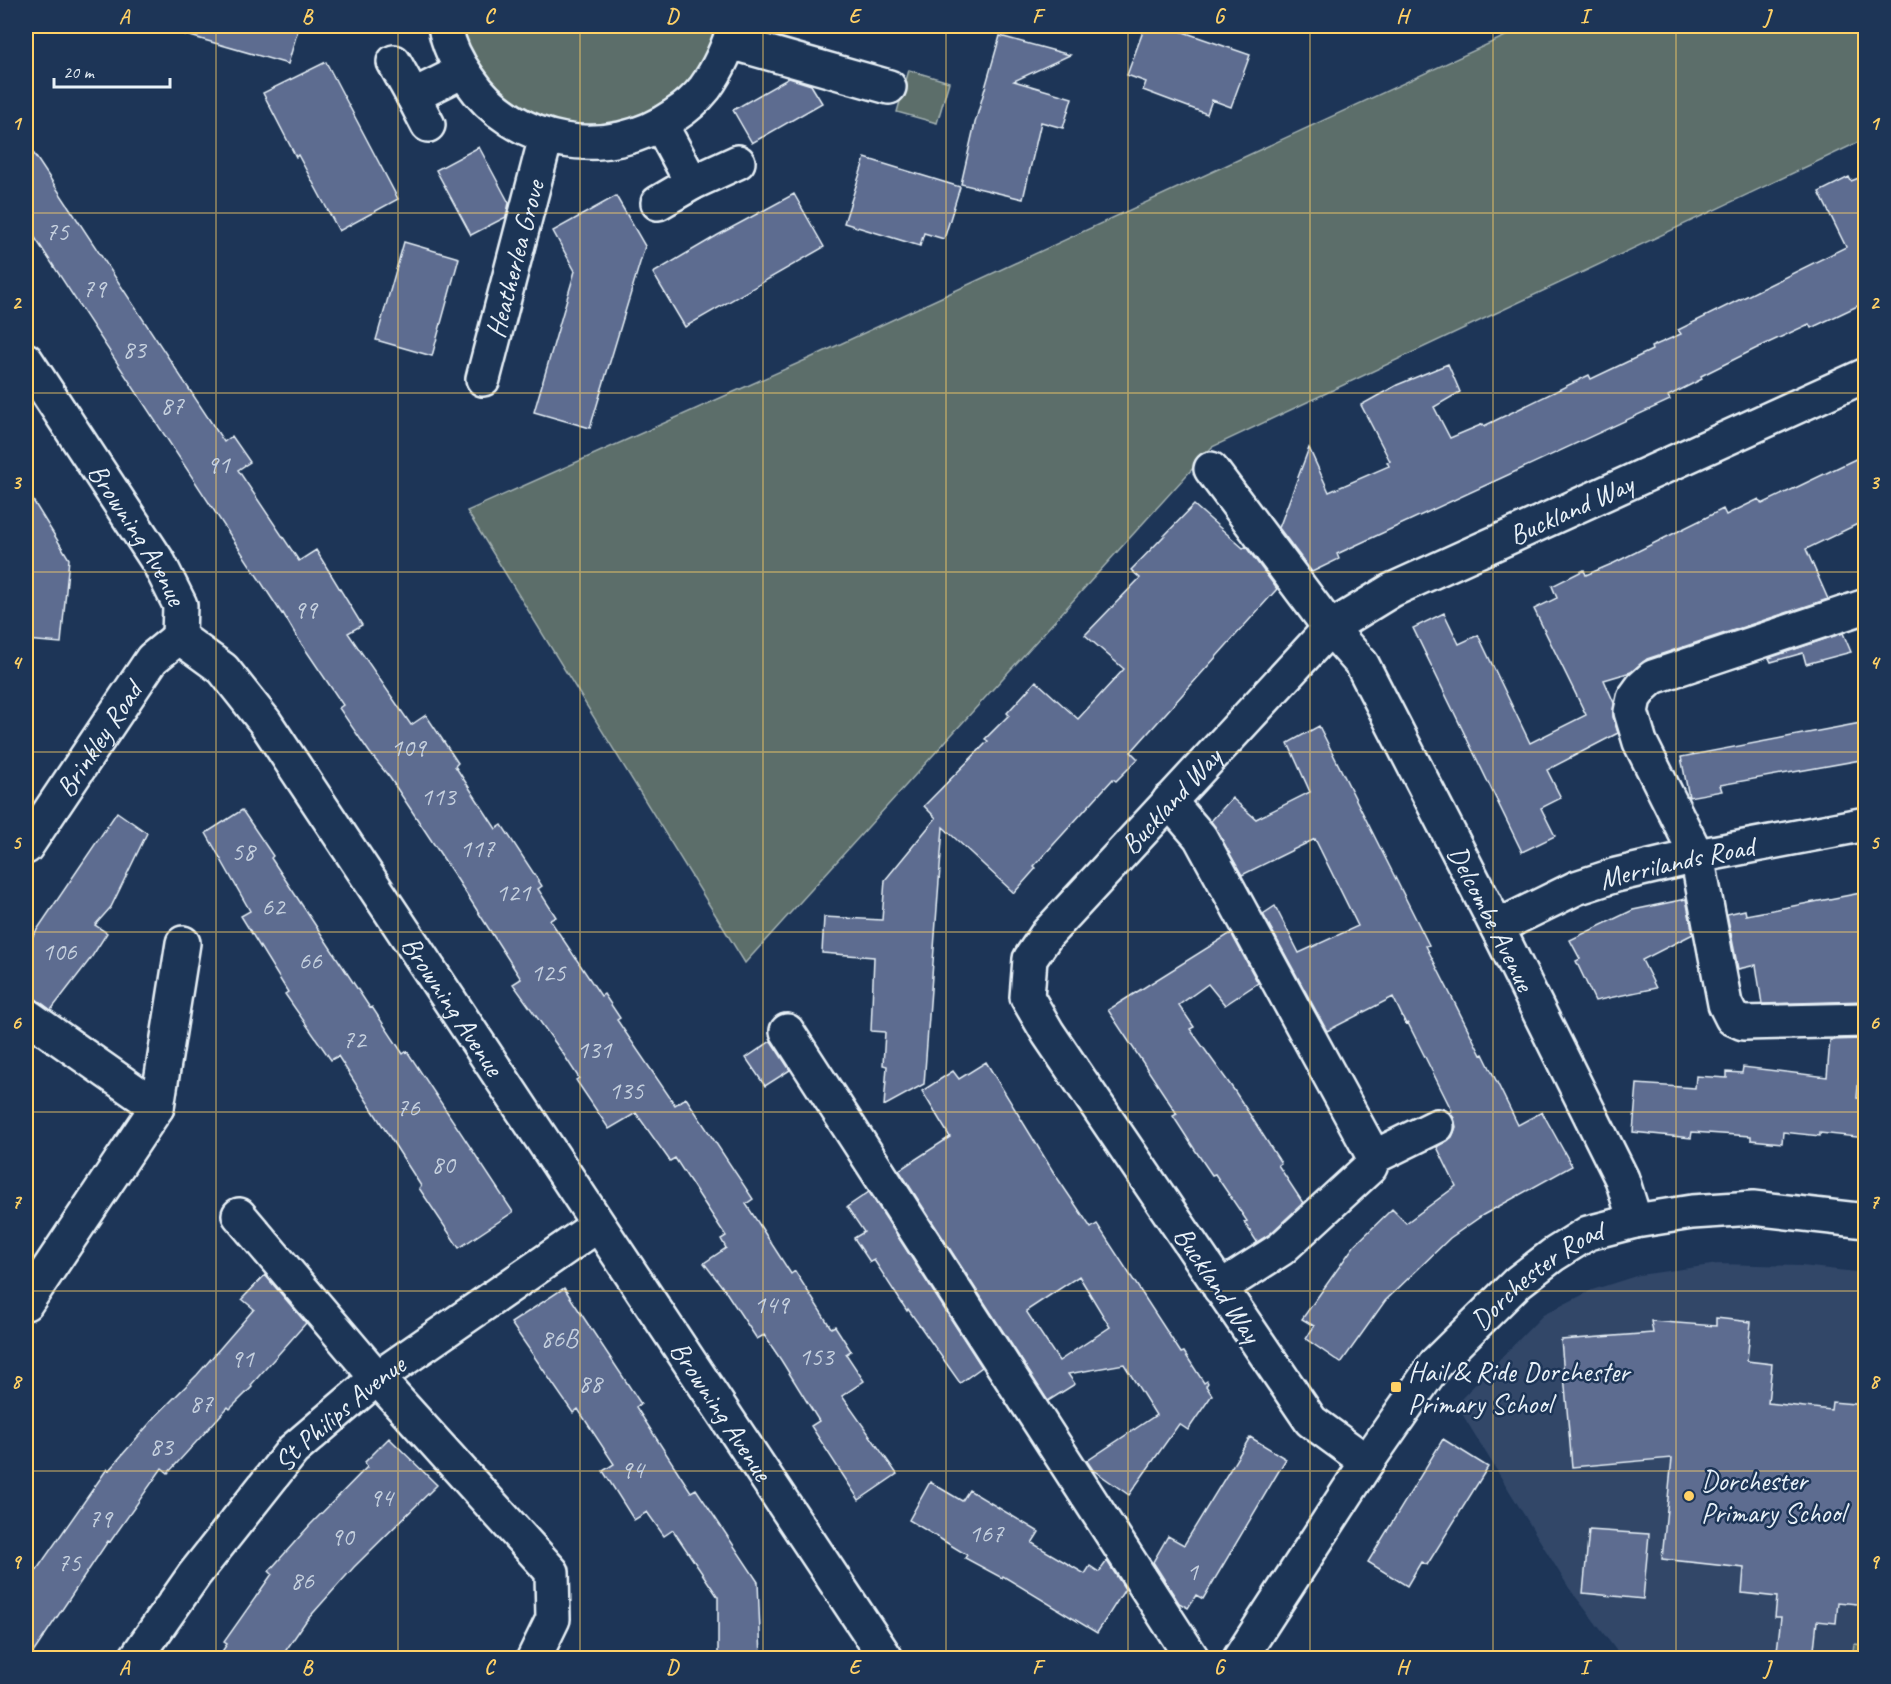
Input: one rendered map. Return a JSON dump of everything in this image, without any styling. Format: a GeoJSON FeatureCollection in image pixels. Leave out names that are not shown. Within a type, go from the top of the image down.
{"type":"FeatureCollection","features":[{"type":"Feature","properties":{"kind":"street"},"geometry":{"type":"LineString","coordinates":[[445,26],[463,71],[477,91],[500,114],[546,137],[576,143],[605,143],[634,136],[661,125],[686,108],[706,87],[732,34],[890,87]]}},
{"type":"Feature","properties":{"kind":"street"},"geometry":{"type":"LineString","coordinates":[[394,62],[428,125]]}},
{"type":"Feature","properties":{"kind":"street"},"geometry":{"type":"LineString","coordinates":[[413,96],[463,71]]}},
{"type":"Feature","properties":{"kind":"street"},"geometry":{"type":"LineString","coordinates":[[661,125],[692,183]]}},
{"type":"Feature","properties":{"kind":"street","name":"Heatherlea Grove"},"geometry":{"type":"LineString","coordinates":[[483,380],[546,137]]}},
{"type":"Feature","properties":{"kind":"street"},"geometry":{"type":"LineString","coordinates":[[658,203],[692,183],[738,162]]}},
{"type":"Feature","properties":{"kind":"street","name":"Browning Avenue"},"geometry":{"type":"LineString","coordinates":[[26,360],[159,563],[180,605],[179,637],[223,669],[265,722],[886,1659]]}},
{"type":"Feature","properties":{"kind":"street","name":"Buckland Way"},"geometry":{"type":"LineString","coordinates":[[1367,1462],[1311,1420],[1048,1033],[1028,997],[1030,959],[1047,934],[1330,628],[1392,590],[1866,375]]}},
{"type":"Feature","properties":{"kind":"street","name":"Delcombe Avenue"},"geometry":{"type":"LineString","coordinates":[[1211,469],[1330,628],[1362,664],[1497,927],[1622,1179],[1635,1221]]}},
{"type":"Feature","properties":{"kind":"street"},"geometry":{"type":"LineString","coordinates":[[1866,606],[1653,677],[1634,698],[1631,712],[1640,742],[1697,856],[1725,1004],[1732,1018],[1743,1023],[1866,1020]]}},
{"type":"Feature","properties":{"kind":"street","name":"Brinkley Road"},"geometry":{"type":"LineString","coordinates":[[26,847],[152,659],[179,637]]}},
{"type":"Feature","properties":{"kind":"street"},"geometry":{"type":"LineString","coordinates":[[1169,801],[1200,837],[1374,1157]]}},
{"type":"Feature","properties":{"kind":"street","name":"Merrilands Road"},"geometry":{"type":"LineString","coordinates":[[1497,927],[1576,888],[1616,875],[1697,856],[1866,824]]}},
{"type":"Feature","properties":{"kind":"street"},"geometry":{"type":"LineString","coordinates":[[26,1303],[157,1107],[183,943]]}},
{"type":"Feature","properties":{"kind":"street"},"geometry":{"type":"LineString","coordinates":[[26,1015],[157,1107]]}},
{"type":"Feature","properties":{"kind":"street"},"geometry":{"type":"LineString","coordinates":[[787,1031],[1192,1659]]}},
{"type":"Feature","properties":{"kind":"street"},"geometry":{"type":"LineString","coordinates":[[1220,1288],[1281,1249],[1370,1167],[1374,1157],[1437,1126]]}},
{"type":"Feature","properties":{"kind":"street","name":"Dorchester Road"},"geometry":{"type":"LineString","coordinates":[[1240,1659],[1367,1462],[1436,1363],[1518,1282],[1553,1255],[1588,1233],[1635,1221],[1692,1212],[1753,1208],[1866,1221]]}},
{"type":"Feature","properties":{"kind":"street"},"geometry":{"type":"LineString","coordinates":[[239,1215],[377,1378],[552,1572],[553,1619],[534,1659]]}},
{"type":"Feature","properties":{"kind":"street","name":"St Philips Avenue"},"geometry":{"type":"LineString","coordinates":[[136,1659],[194,1575],[293,1450],[377,1378],[598,1225]]}},
{"type":"Feature","properties":{"kind":"shaded area"},"geometry":{"type":"Polygon","coordinates":[[[446,26],[734,26],[661,125],[522,127],[446,26]]]}},
{"type":"Feature","properties":{"kind":"shaded area"},"geometry":{"type":"Polygon","coordinates":[[[1527,26],[1865,26],[1865,139],[1212,447],[745,963],[467,511],[810,358],[1527,26]]]}},
{"type":"Feature","properties":{"kind":"shaded area"},"geometry":{"type":"Polygon","coordinates":[[[909,70],[949,82],[937,123],[897,112],[909,70]]]}},
{"type":"Feature","properties":{"kind":"shaded area","name":"Dorchester Primary School"},"geometry":{"type":"Polygon","coordinates":[[[1718,1264],[1802,1266],[1865,1273],[1865,1658],[1622,1658],[1569,1588],[1456,1404],[1543,1315],[1592,1290],[1639,1275],[1718,1264]]]}},
{"type":"Feature","properties":{"kind":"shaded area"},"geometry":{"type":"Polygon","coordinates":[[[1854,1644],[1865,1645],[1865,1658],[1852,1658],[1854,1644]]]}},
{"type":"Feature","properties":{"kind":"building"},"geometry":{"type":"Polygon","coordinates":[[[185,26],[299,26],[288,64],[183,34],[185,26]]]}},
{"type":"Feature","properties":{"kind":"building"},"geometry":{"type":"Polygon","coordinates":[[[1145,26],[1166,26],[1250,55],[1231,107],[1212,100],[1207,114],[1143,90],[1146,82],[1127,75],[1145,26]]]}},
{"type":"Feature","properties":{"kind":"building"},"geometry":{"type":"Polygon","coordinates":[[[1000,36],[1070,55],[1014,81],[1072,98],[1063,128],[1041,122],[1023,199],[961,184],[975,123],[1000,36]]]}},
{"type":"Feature","properties":{"kind":"building"},"geometry":{"type":"Polygon","coordinates":[[[326,62],[398,199],[339,231],[298,155],[296,157],[263,93],[326,62]]]}},
{"type":"Feature","properties":{"kind":"building"},"geometry":{"type":"Polygon","coordinates":[[[789,78],[811,85],[822,103],[752,143],[733,110],[789,78]]]}},
{"type":"Feature","properties":{"kind":"building"},"geometry":{"type":"Polygon","coordinates":[[[26,142],[224,442],[232,436],[250,462],[238,470],[299,561],[316,550],[362,625],[348,633],[411,725],[426,715],[458,763],[455,766],[496,829],[502,825],[542,886],[538,889],[556,917],[550,920],[601,996],[604,994],[620,1018],[617,1020],[675,1105],[686,1098],[753,1199],[746,1204],[791,1274],[795,1271],[831,1328],[835,1326],[851,1351],[846,1354],[864,1381],[842,1396],[897,1474],[859,1500],[811,1426],[819,1421],[781,1360],[764,1335],[757,1339],[704,1263],[726,1248],[721,1239],[726,1236],[675,1158],[670,1161],[636,1113],[609,1129],[576,1080],[579,1078],[564,1055],[513,984],[521,979],[457,879],[390,778],[339,708],[343,705],[26,224],[26,142]]]}},
{"type":"Feature","properties":{"kind":"building"},"geometry":{"type":"Polygon","coordinates":[[[479,147],[509,203],[506,217],[471,235],[436,170],[479,147]]]}},
{"type":"Feature","properties":{"kind":"building"},"geometry":{"type":"Polygon","coordinates":[[[865,158],[960,187],[944,239],[924,233],[920,246],[844,223],[865,158]]]}},
{"type":"Feature","properties":{"kind":"building"},"geometry":{"type":"Polygon","coordinates":[[[1866,175],[1866,302],[1811,328],[1809,324],[1755,349],[1701,376],[1702,379],[1668,396],[1670,400],[1337,554],[1339,559],[1312,572],[1279,528],[1309,448],[1329,492],[1389,466],[1387,462],[1390,461],[1361,405],[1397,385],[1448,364],[1460,392],[1434,407],[1450,438],[1483,424],[1484,426],[1589,375],[1591,379],[1681,334],[1678,330],[1846,247],[1819,192],[1849,177],[1851,181],[1866,175]]]}},
{"type":"Feature","properties":{"kind":"building"},"geometry":{"type":"Polygon","coordinates":[[[794,194],[824,247],[685,327],[653,273],[794,194]]]}},
{"type":"Feature","properties":{"kind":"building"},"geometry":{"type":"Polygon","coordinates":[[[616,196],[645,246],[590,428],[534,412],[575,271],[553,231],[616,196]]]}},
{"type":"Feature","properties":{"kind":"building"},"geometry":{"type":"Polygon","coordinates":[[[404,242],[459,258],[432,356],[376,340],[404,242]]]}},
{"type":"Feature","properties":{"kind":"building"},"geometry":{"type":"Polygon","coordinates":[[[1866,454],[1866,520],[1806,549],[1828,599],[1647,659],[1631,672],[1604,680],[1614,703],[1613,717],[1618,733],[1547,770],[1561,798],[1541,808],[1555,836],[1522,852],[1413,628],[1444,613],[1459,644],[1478,635],[1530,743],[1586,715],[1534,609],[1557,598],[1552,586],[1584,570],[1586,575],[1614,563],[1723,509],[1726,515],[1759,499],[1762,504],[1866,454]]]}},
{"type":"Feature","properties":{"kind":"building"},"geometry":{"type":"Polygon","coordinates":[[[26,489],[69,559],[61,643],[26,640],[26,489]]]}},
{"type":"Feature","properties":{"kind":"building"},"geometry":{"type":"Polygon","coordinates":[[[1194,505],[1243,548],[1246,547],[1277,589],[1131,752],[1138,759],[1116,781],[1113,779],[1034,866],[1036,868],[1014,893],[943,827],[924,1084],[884,1106],[887,1066],[883,1065],[885,1032],[871,1031],[874,957],[822,953],[824,917],[882,920],[885,880],[936,818],[924,806],[988,741],[985,739],[1009,715],[1007,713],[1036,681],[1078,719],[1124,669],[1085,635],[1140,578],[1131,570],[1194,505]]]}},
{"type":"Feature","properties":{"kind":"building"},"geometry":{"type":"Polygon","coordinates":[[[1843,633],[1851,652],[1806,664],[1803,653],[1771,662],[1769,658],[1843,633]]]}},
{"type":"Feature","properties":{"kind":"building"},"geometry":{"type":"Polygon","coordinates":[[[1866,722],[1866,759],[1720,785],[1722,791],[1689,797],[1681,757],[1866,722]]]}},
{"type":"Feature","properties":{"kind":"building"},"geometry":{"type":"Polygon","coordinates":[[[1319,726],[1429,945],[1426,946],[1518,1125],[1542,1112],[1572,1166],[1483,1215],[1450,1238],[1385,1301],[1341,1363],[1306,1339],[1314,1326],[1302,1319],[1354,1246],[1392,1209],[1406,1223],[1456,1186],[1437,1147],[1452,1137],[1456,1127],[1450,1113],[1452,1111],[1393,997],[1327,1031],[1263,914],[1275,906],[1299,953],[1358,926],[1315,839],[1242,875],[1211,821],[1232,798],[1256,819],[1310,792],[1288,743],[1319,726]]]}},
{"type":"Feature","properties":{"kind":"building"},"geometry":{"type":"Polygon","coordinates":[[[242,810],[370,1008],[372,1007],[403,1054],[407,1051],[513,1212],[459,1248],[419,1188],[421,1186],[338,1056],[331,1060],[285,994],[288,992],[241,916],[250,911],[206,833],[242,810]]]}},
{"type":"Feature","properties":{"kind":"building"},"geometry":{"type":"Polygon","coordinates":[[[117,812],[147,833],[111,907],[95,925],[107,933],[51,1010],[36,999],[26,997],[26,946],[117,812]]]}},
{"type":"Feature","properties":{"kind":"building"},"geometry":{"type":"Polygon","coordinates":[[[1866,892],[1866,1001],[1762,1004],[1756,965],[1738,969],[1727,914],[1745,910],[1746,915],[1866,892]]]}},
{"type":"Feature","properties":{"kind":"building"},"geometry":{"type":"Polygon","coordinates":[[[1686,899],[1693,934],[1642,960],[1656,988],[1595,1001],[1576,961],[1580,959],[1570,940],[1633,910],[1686,899]]]}},
{"type":"Feature","properties":{"kind":"building"},"geometry":{"type":"Polygon","coordinates":[[[1231,933],[1258,983],[1225,1005],[1208,984],[1179,1005],[1194,1027],[1190,1029],[1234,1090],[1281,1163],[1278,1165],[1303,1203],[1270,1234],[1257,1242],[1244,1222],[1247,1221],[1215,1174],[1212,1175],[1195,1150],[1173,1116],[1177,1114],[1108,1010],[1231,933]]]}},
{"type":"Feature","properties":{"kind":"building"},"geometry":{"type":"Polygon","coordinates":[[[1862,1039],[1857,1098],[1866,1099],[1866,1138],[1783,1132],[1782,1143],[1751,1140],[1751,1136],[1692,1132],[1691,1138],[1633,1132],[1637,1084],[1695,1088],[1696,1076],[1727,1078],[1727,1072],[1742,1073],[1743,1067],[1827,1077],[1830,1040],[1862,1039]]]}},
{"type":"Feature","properties":{"kind":"building"},"geometry":{"type":"Polygon","coordinates":[[[771,1041],[790,1070],[765,1086],[746,1058],[771,1041]]]}},
{"type":"Feature","properties":{"kind":"building"},"geometry":{"type":"Polygon","coordinates":[[[986,1062],[1054,1173],[1091,1228],[1097,1224],[1181,1353],[1184,1352],[1204,1383],[1207,1381],[1208,1383],[1206,1386],[1212,1395],[1188,1430],[1179,1424],[1129,1495],[1093,1470],[1087,1461],[1156,1415],[1124,1364],[1068,1374],[1075,1384],[1048,1401],[899,1170],[950,1137],[922,1091],[953,1071],[959,1079],[986,1062]],[[1079,1276],[1026,1311],[1059,1361],[1110,1327],[1079,1276]]]}},
{"type":"Feature","properties":{"kind":"building"},"geometry":{"type":"Polygon","coordinates":[[[869,1192],[982,1367],[960,1383],[908,1309],[907,1311],[874,1260],[870,1262],[854,1238],[864,1232],[847,1207],[869,1192]]]}},
{"type":"Feature","properties":{"kind":"building"},"geometry":{"type":"Polygon","coordinates":[[[265,1275],[306,1323],[251,1385],[252,1387],[230,1409],[228,1407],[168,1473],[162,1468],[110,1542],[108,1541],[29,1659],[26,1659],[26,1585],[107,1469],[109,1470],[156,1416],[197,1375],[254,1309],[242,1299],[265,1275]]]}},
{"type":"Feature","properties":{"kind":"building"},"geometry":{"type":"Polygon","coordinates":[[[564,1288],[641,1404],[636,1407],[691,1492],[696,1489],[758,1582],[761,1659],[718,1659],[718,1597],[673,1530],[664,1536],[647,1512],[634,1520],[603,1471],[614,1464],[578,1409],[573,1413],[511,1323],[564,1288]]]}},
{"type":"Feature","properties":{"kind":"building"},"geometry":{"type":"Polygon","coordinates":[[[1716,1318],[1751,1322],[1747,1361],[1772,1364],[1768,1403],[1831,1410],[1832,1402],[1866,1405],[1866,1605],[1838,1602],[1836,1623],[1817,1621],[1813,1659],[1776,1659],[1781,1617],[1775,1617],[1777,1597],[1742,1593],[1744,1568],[1662,1559],[1672,1458],[1572,1467],[1561,1340],[1653,1333],[1651,1321],[1716,1326],[1716,1318]]]}},
{"type":"Feature","properties":{"kind":"building"},"geometry":{"type":"Polygon","coordinates":[[[1250,1437],[1286,1459],[1203,1599],[1196,1595],[1188,1608],[1179,1603],[1153,1562],[1168,1536],[1184,1545],[1250,1437]]]}},
{"type":"Feature","properties":{"kind":"building"},"geometry":{"type":"Polygon","coordinates":[[[389,1438],[437,1485],[354,1567],[306,1621],[280,1659],[217,1659],[227,1644],[224,1642],[272,1574],[269,1571],[367,1467],[365,1462],[389,1438]]]}},
{"type":"Feature","properties":{"kind":"building"},"geometry":{"type":"Polygon","coordinates":[[[1443,1439],[1488,1467],[1427,1565],[1421,1562],[1407,1586],[1368,1562],[1443,1439]]]}},
{"type":"Feature","properties":{"kind":"building"},"geometry":{"type":"Polygon","coordinates":[[[930,1482],[962,1501],[969,1490],[1039,1532],[1032,1543],[1085,1574],[1090,1566],[1099,1572],[1107,1561],[1125,1589],[1097,1633],[1003,1576],[1002,1578],[965,1558],[967,1555],[909,1520],[930,1482]]]}},
{"type":"Feature","properties":{"kind":"building"},"geometry":{"type":"Polygon","coordinates":[[[1589,1530],[1649,1534],[1643,1599],[1583,1593],[1589,1530]]]}},
{"type":"Feature","properties":{"kind":"place","name":"Hail & Ride Dorchester Primary School"},"geometry":{"type":"Point","coordinates":[1396,1387]}},
{"type":"Feature","properties":{"kind":"place","name":"Dorchester Primary School"},"geometry":{"type":"Point","coordinates":[1689,1496]}}]}
